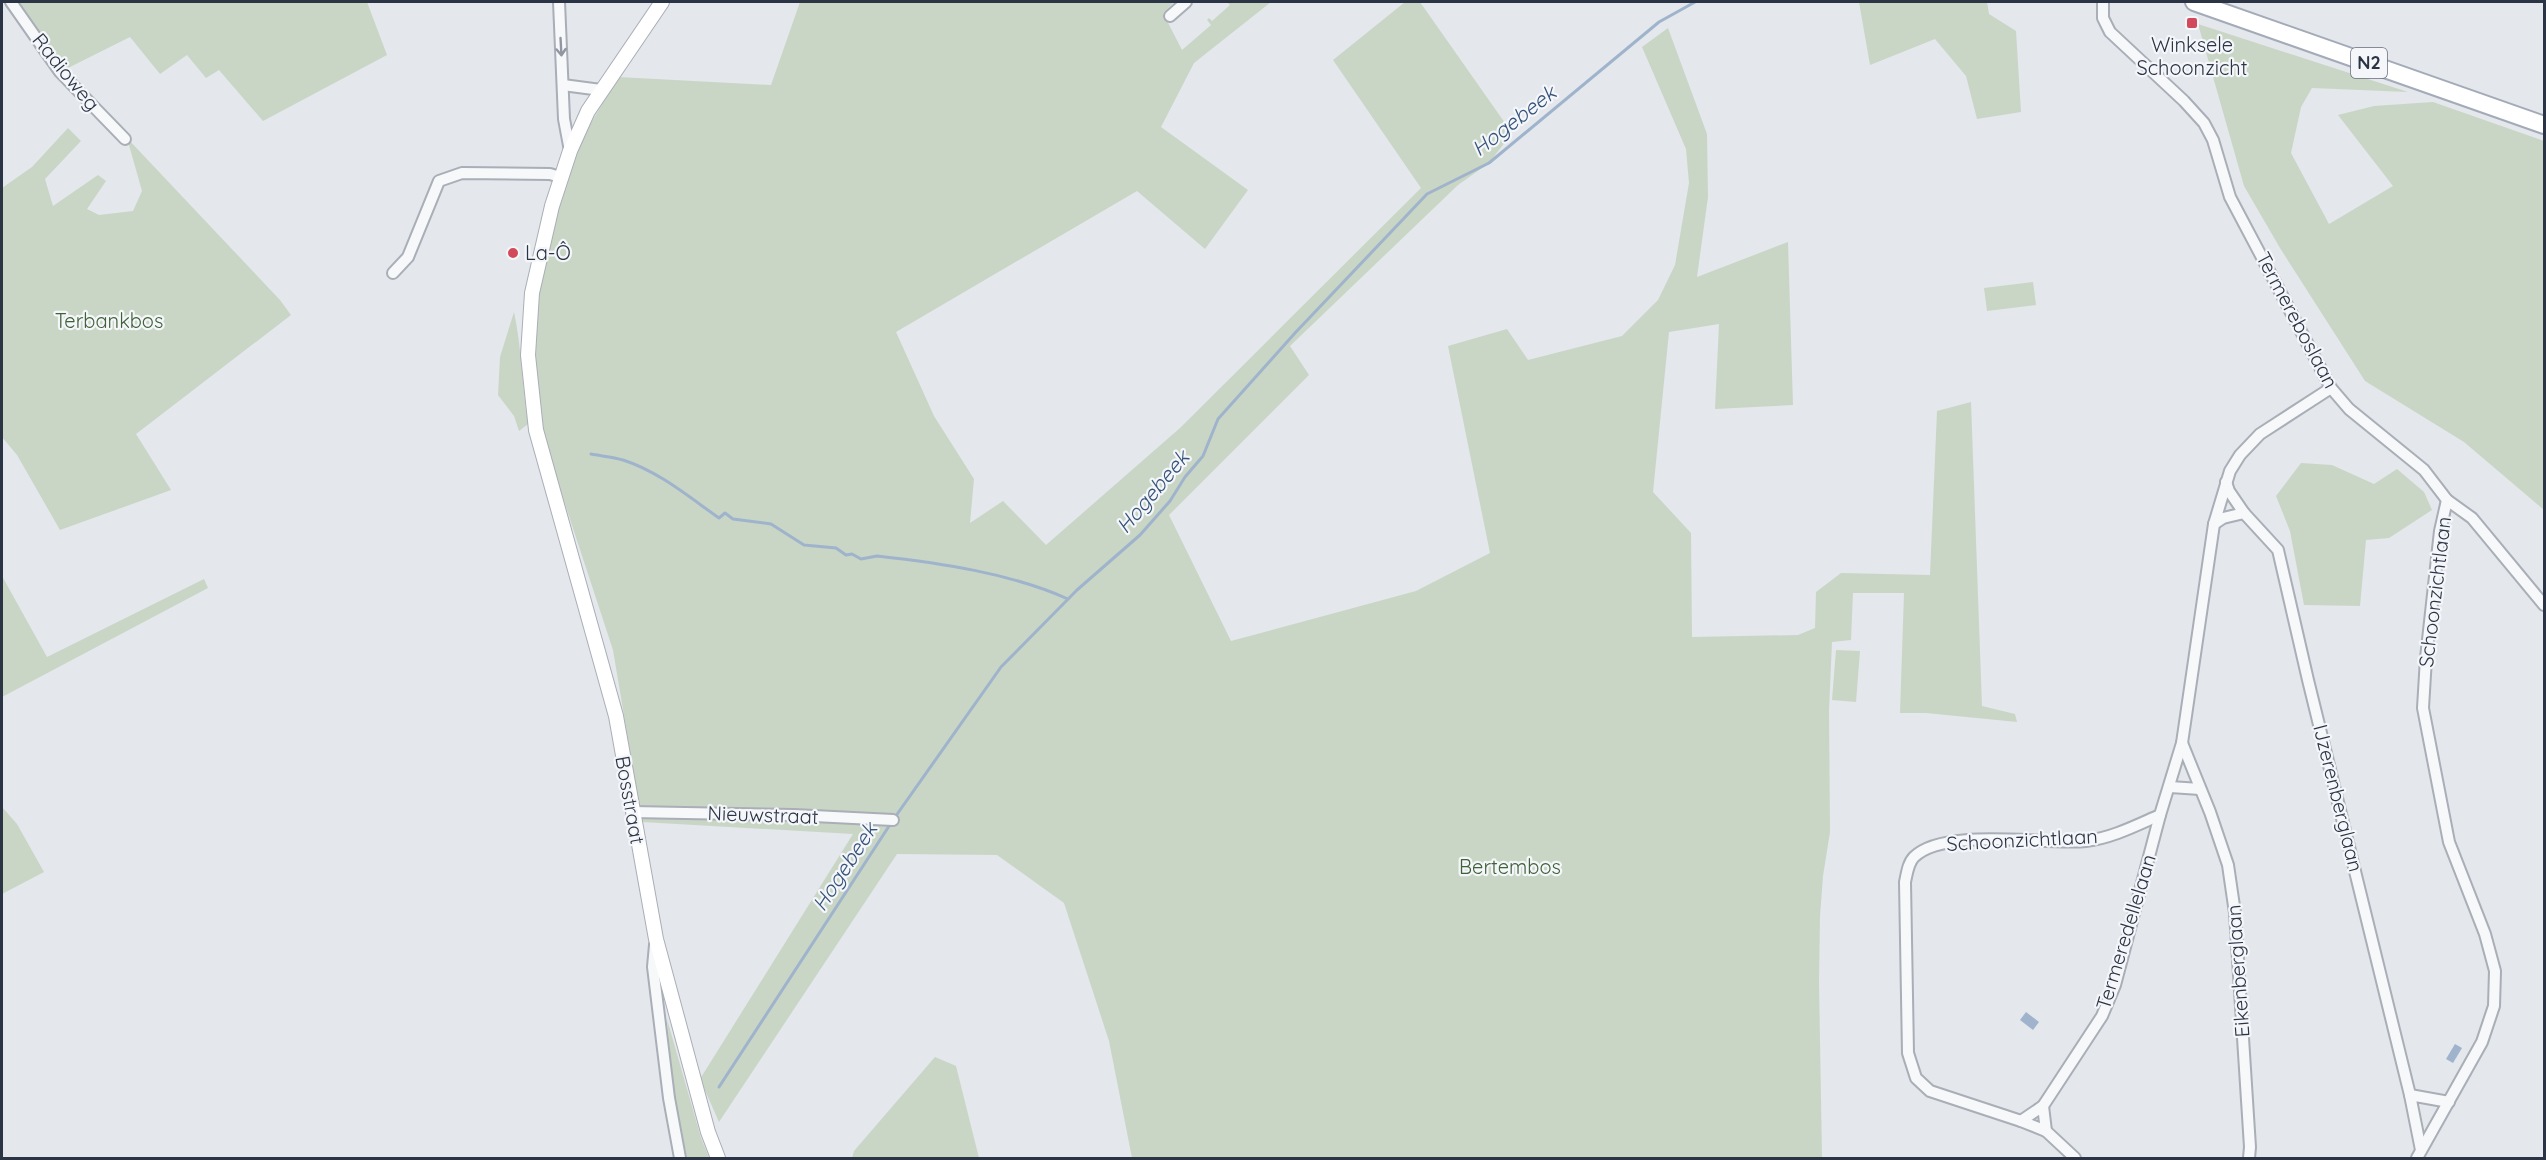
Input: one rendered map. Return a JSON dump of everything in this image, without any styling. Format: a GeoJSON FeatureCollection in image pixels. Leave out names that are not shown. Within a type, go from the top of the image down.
{"type":"FeatureCollection","features":[{"type":"Feature","properties":{"kind":"main road","name":"N2"},"geometry":{"type":"LineString","coordinates":[[2194,2],[2544,125]]}},
{"type":"Feature","properties":{"kind":"street","name":"Radioweg"},"geometry":{"type":"LineString","coordinates":[[11,2],[60,72],[125,139]]}},
{"type":"Feature","properties":{"kind":"street"},"geometry":{"type":"LineString","coordinates":[[560,2],[564,119],[570,151]]}},
{"type":"Feature","properties":{"kind":"street","name":"Bosstraat"},"geometry":{"type":"LineString","coordinates":[[662,2],[588,111],[560,177],[532,293],[528,325],[529,387],[539,441],[616,716],[656,939],[708,1132],[718,1158]]}},
{"type":"Feature","properties":{"kind":"street"},"geometry":{"type":"LineString","coordinates":[[1170,16],[1186,2]]}},
{"type":"Feature","properties":{"kind":"street","name":"Termereboslaan"},"geometry":{"type":"LineString","coordinates":[[2103,2],[2103,18],[2110,32],[2184,101],[2204,123],[2212,140],[2230,197],[2331,388],[2349,409],[2424,470],[2447,500],[2472,518],[2544,605]]}},
{"type":"Feature","properties":{"kind":"street"},"geometry":{"type":"LineString","coordinates":[[563,85],[601,90]]}},
{"type":"Feature","properties":{"kind":"street"},"geometry":{"type":"LineString","coordinates":[[393,273],[408,257],[439,181],[462,173],[550,174],[560,177]]}},
{"type":"Feature","properties":{"kind":"street"},"geometry":{"type":"LineString","coordinates":[[2160,815],[2182,743],[2214,524],[2226,482],[2240,455],[2260,434],[2331,388]]}},
{"type":"Feature","properties":{"kind":"street","name":"IJzerenberglaan"},"geometry":{"type":"LineString","coordinates":[[2226,482],[2229,491],[2244,513],[2278,550],[2410,1095],[2419,1154]]}},
{"type":"Feature","properties":{"kind":"street","name":"Schoonzichtlaan"},"geometry":{"type":"LineString","coordinates":[[2419,1154],[2482,1042],[2494,1006],[2495,971],[2486,934],[2446,832],[2423,708],[2426,658],[2439,542],[2447,500]]}},
{"type":"Feature","properties":{"kind":"street"},"geometry":{"type":"LineString","coordinates":[[2214,524],[2223,518],[2244,513]]}},
{"type":"Feature","properties":{"kind":"street","name":"Eikenberglaan"},"geometry":{"type":"LineString","coordinates":[[2182,743],[2228,865],[2235,913],[2249,1158]]}},
{"type":"Feature","properties":{"kind":"street"},"geometry":{"type":"LineString","coordinates":[[2169,787],[2200,789]]}},
{"type":"Feature","properties":{"kind":"street","name":"Nieuwstraat"},"geometry":{"type":"LineString","coordinates":[[632,812],[794,815],[893,820]]}},
{"type":"Feature","properties":{"kind":"street","name":"Schoonzichtlaan"},"geometry":{"type":"LineString","coordinates":[[2075,1158],[2046,1131],[2021,1120],[1930,1091],[1916,1078],[1908,1053],[1905,882],[1908,867],[1913,858],[1924,849],[1953,840],[2088,841],[2160,815]]}},
{"type":"Feature","properties":{"kind":"street","name":"Termeredellelaan"},"geometry":{"type":"LineString","coordinates":[[2021,1120],[2043,1106],[2102,1016],[2115,985],[2160,815]]}},
{"type":"Feature","properties":{"kind":"street"},"geometry":{"type":"LineString","coordinates":[[656,939],[653,967],[669,1098],[680,1158]]}},
{"type":"Feature","properties":{"kind":"street"},"geometry":{"type":"LineString","coordinates":[[2410,1095],[2449,1102]]}},
{"type":"Feature","properties":{"kind":"street"},"geometry":{"type":"LineString","coordinates":[[2043,1106],[2046,1131]]}},
{"type":"Feature","properties":{"kind":"green space"},"geometry":{"type":"Polygon","coordinates":[[[17,2],[367,2],[387,55],[263,121],[219,70],[206,78],[187,55],[160,74],[130,37],[64,70],[17,2]]]}},
{"type":"Feature","properties":{"kind":"green space","name":"Bertembos"},"geometry":{"type":"Polygon","coordinates":[[[800,2],[1174,2],[1163,13],[1182,50],[1211,25],[1207,20],[1209,18],[1212,21],[1230,5],[1227,2],[1271,2],[1194,63],[1161,127],[1248,190],[1205,249],[1137,191],[896,332],[934,416],[974,479],[970,523],[1003,501],[1046,545],[1180,428],[1421,188],[1333,60],[1405,2],[1420,2],[1512,133],[1489,163],[1458,185],[1290,346],[1309,375],[1169,515],[1231,641],[1416,591],[1490,553],[1448,346],[1507,329],[1528,360],[1622,336],[1658,300],[1675,265],[1689,183],[1686,149],[1642,47],[1668,28],[1707,134],[1708,197],[1697,277],[1788,242],[1793,405],[1715,409],[1719,324],[1669,332],[1653,492],[1691,533],[1692,637],[1798,635],[1815,628],[1816,592],[1841,573],[1930,575],[1937,411],[1971,402],[1982,706],[2015,714],[2017,722],[1926,713],[1900,713],[1904,593],[1853,593],[1851,640],[1832,642],[1829,710],[1830,832],[1820,916],[1822,1158],[1132,1158],[1109,1041],[1064,903],[997,855],[897,854],[719,1122],[700,1079],[853,834],[642,822],[613,650],[544,440],[535,368],[534,331],[538,291],[554,210],[574,156],[618,77],[771,85],[800,2]]]}},
{"type":"Feature","properties":{"kind":"green space"},"geometry":{"type":"Polygon","coordinates":[[[1859,2],[1987,2],[1989,14],[2016,31],[2021,112],[1977,119],[1966,76],[1935,39],[1870,65],[1859,2]]]}},
{"type":"Feature","properties":{"kind":"green space"},"geometry":{"type":"Polygon","coordinates":[[[2198,24],[2408,92],[2312,88],[2301,107],[2291,153],[2329,224],[2393,186],[2338,115],[2374,106],[2433,102],[2544,141],[2544,510],[2464,442],[2365,381],[2280,248],[2244,186],[2198,24]]]}},
{"type":"Feature","properties":{"kind":"green space","name":"Terbankbos"},"geometry":{"type":"Polygon","coordinates":[[[68,128],[81,141],[45,179],[53,206],[98,175],[106,181],[87,209],[99,215],[133,211],[142,191],[127,138],[280,300],[291,315],[136,434],[171,490],[60,530],[17,455],[2,437],[2,188],[32,167],[68,128]]]}},
{"type":"Feature","properties":{"kind":"green space"},"geometry":{"type":"Polygon","coordinates":[[[2033,282],[2036,305],[1987,311],[1984,288],[2033,282]]]}},
{"type":"Feature","properties":{"kind":"green space"},"geometry":{"type":"Polygon","coordinates":[[[514,312],[528,424],[519,431],[514,416],[498,395],[500,357],[514,312]]]}},
{"type":"Feature","properties":{"kind":"green space"},"geometry":{"type":"Polygon","coordinates":[[[2301,463],[2332,465],[2374,484],[2397,469],[2424,492],[2432,510],[2389,538],[2366,540],[2360,606],[2304,605],[2290,531],[2276,496],[2301,463]]]}},
{"type":"Feature","properties":{"kind":"green space"},"geometry":{"type":"Polygon","coordinates":[[[2,576],[47,657],[204,579],[208,588],[2,697],[2,576]]]}},
{"type":"Feature","properties":{"kind":"green space"},"geometry":{"type":"Polygon","coordinates":[[[1836,650],[1860,651],[1856,702],[1832,700],[1836,650]]]}},
{"type":"Feature","properties":{"kind":"green space"},"geometry":{"type":"Polygon","coordinates":[[[2,807],[17,824],[44,872],[2,894],[2,807]]]}},
{"type":"Feature","properties":{"kind":"green space"},"geometry":{"type":"Polygon","coordinates":[[[667,1019],[701,1138],[709,1158],[687,1158],[674,1095],[667,1019]]]}},
{"type":"Feature","properties":{"kind":"green space"},"geometry":{"type":"Polygon","coordinates":[[[935,1057],[956,1066],[979,1158],[852,1158],[854,1151],[935,1057]]]}},
{"type":"Feature","properties":{"kind":"water"},"geometry":{"type":"Polygon","coordinates":[[[2026,1012],[2039,1022],[2033,1030],[2020,1020],[2026,1012]]]}},
{"type":"Feature","properties":{"kind":"water"},"geometry":{"type":"Polygon","coordinates":[[[2455,1044],[2462,1048],[2453,1063],[2446,1059],[2455,1044]]]}},
{"type":"Feature","properties":{"kind":"waterway","name":"Hogebeek"},"geometry":{"type":"LineString","coordinates":[[719,1087],[893,820],[1001,667],[1077,590],[1140,535],[1170,501],[1185,477],[1203,456],[1218,419],[1295,333],[1427,194],[1489,163],[1659,22],[1695,2]]}},
{"type":"Feature","properties":{"kind":"waterway"},"geometry":{"type":"LineString","coordinates":[[591,454],[623,460],[649,471],[719,518],[725,513],[733,519],[771,524],[804,545],[836,548],[846,555],[852,554],[861,559],[877,556],[974,570],[1023,582],[1068,599]]}},
{"type":"Feature","properties":{"kind":"place","name":"Winksele Schoonzicht"},"geometry":{"type":"Point","coordinates":[2192,23]}},
{"type":"Feature","properties":{"kind":"place","name":"La-Ô"},"geometry":{"type":"Point","coordinates":[513,253]}}]}
